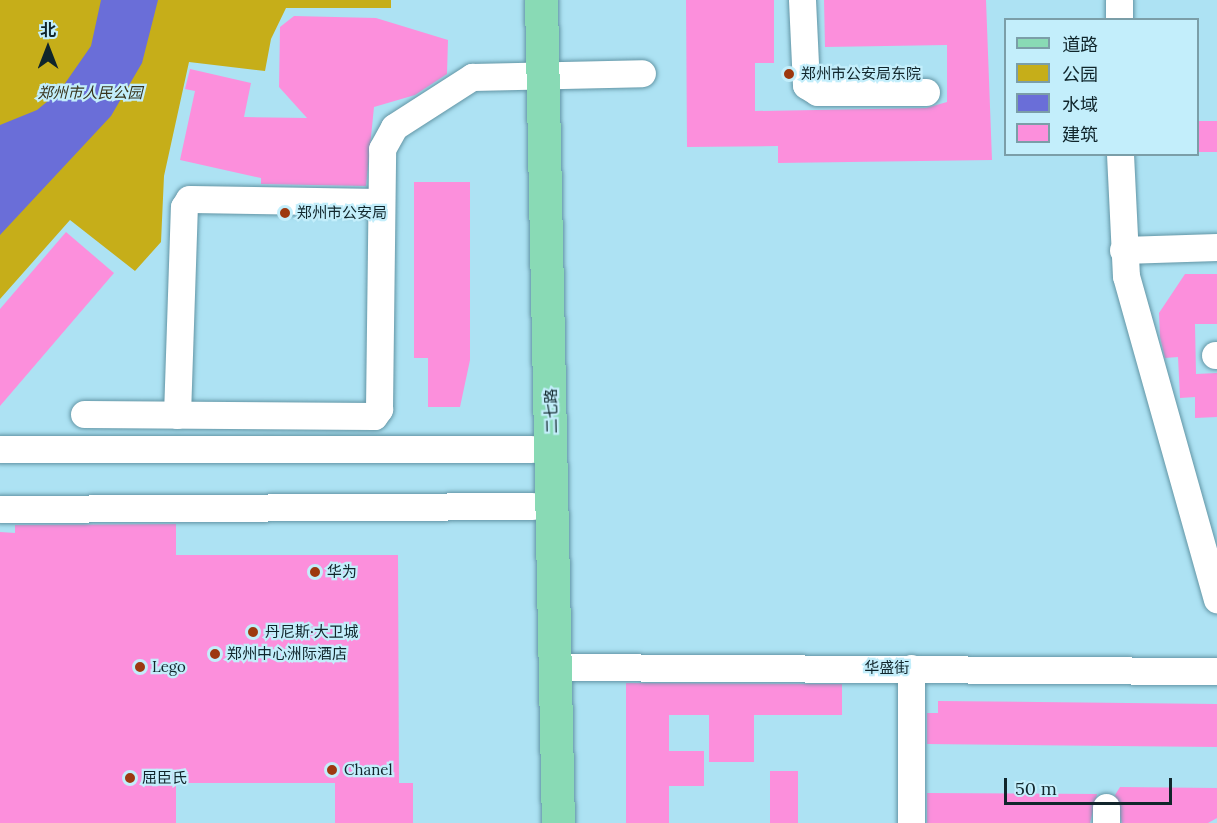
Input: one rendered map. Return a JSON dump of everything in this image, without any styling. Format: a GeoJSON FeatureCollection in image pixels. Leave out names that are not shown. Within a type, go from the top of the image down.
{"type":"FeatureCollection","features":[{"type":"Feature","properties":{"kind":"main road","name":"二七路"},"geometry":{"type":"LineString","coordinates":[[523,0],[533,73],[557,668],[558,823]]}},
{"type":"Feature","properties":{"kind":"main road","name":"二七路"},"geometry":{"type":"LineString","coordinates":[[537,823],[531,449],[533,73],[541,0]]}},
{"type":"Feature","properties":{"kind":"street"},"geometry":{"type":"LineString","coordinates":[[802,0],[806,85],[817,92],[926,92]]}},
{"type":"Feature","properties":{"kind":"street"},"geometry":{"type":"LineString","coordinates":[[1119,0],[1119,18]]}},
{"type":"Feature","properties":{"kind":"street"},"geometry":{"type":"LineString","coordinates":[[84,414],[374,416],[379,409],[382,149],[394,127],[472,77],[533,73],[642,73]]}},
{"type":"Feature","properties":{"kind":"street"},"geometry":{"type":"LineString","coordinates":[[1120,156],[1123,250],[1217,599]]}},
{"type":"Feature","properties":{"kind":"street"},"geometry":{"type":"LineString","coordinates":[[177,415],[184,207],[189,199],[381,202]]}},
{"type":"Feature","properties":{"kind":"street"},"geometry":{"type":"LineString","coordinates":[[1123,250],[1217,247]]}},
{"type":"Feature","properties":{"kind":"street"},"geometry":{"type":"LineString","coordinates":[[0,449],[531,449]]}},
{"type":"Feature","properties":{"kind":"street"},"geometry":{"type":"LineString","coordinates":[[0,509],[532,506]]}},
{"type":"Feature","properties":{"kind":"street","name":"华盛街"},"geometry":{"type":"LineString","coordinates":[[557,668],[1217,671]]}},
{"type":"Feature","properties":{"kind":"street"},"geometry":{"type":"LineString","coordinates":[[911,668],[911,823]]}},
{"type":"Feature","properties":{"kind":"green space","name":"郑州市人民公园"},"geometry":{"type":"Polygon","coordinates":[[[0,0],[391,0],[391,8],[286,8],[271,39],[265,71],[189,62],[164,176],[161,242],[135,271],[70,220],[0,299],[0,0]]]}},
{"type":"Feature","properties":{"kind":"water"},"geometry":{"type":"Polygon","coordinates":[[[101,0],[158,0],[142,63],[111,116],[0,235],[0,125],[37,110],[59,92],[91,46],[101,0]]]}},
{"type":"Feature","properties":{"kind":"building"},"geometry":{"type":"Polygon","coordinates":[[[686,0],[774,0],[774,63],[755,63],[755,111],[926,108],[947,102],[947,45],[825,47],[824,0],[986,0],[992,160],[778,163],[778,146],[687,147],[686,0]]]}},
{"type":"Feature","properties":{"kind":"building"},"geometry":{"type":"Polygon","coordinates":[[[294,16],[376,18],[448,40],[447,74],[415,95],[374,107],[366,186],[261,184],[261,178],[180,160],[195,91],[185,89],[190,69],[251,83],[244,117],[307,118],[279,87],[280,27],[294,16]]]}},
{"type":"Feature","properties":{"kind":"building"},"geometry":{"type":"Polygon","coordinates":[[[1199,121],[1217,121],[1217,152],[1199,152],[1199,121]]]}},
{"type":"Feature","properties":{"kind":"building"},"geometry":{"type":"Polygon","coordinates":[[[414,182],[470,182],[470,360],[460,407],[428,407],[428,358],[414,358],[414,182]]]}},
{"type":"Feature","properties":{"kind":"building"},"geometry":{"type":"Polygon","coordinates":[[[66,232],[114,273],[0,406],[0,309],[66,232]]]}},
{"type":"Feature","properties":{"kind":"building"},"geometry":{"type":"Polygon","coordinates":[[[1185,274],[1217,274],[1217,324],[1195,324],[1196,374],[1217,373],[1217,417],[1195,418],[1195,397],[1180,398],[1178,357],[1165,358],[1160,337],[1159,313],[1185,274]]]}},
{"type":"Feature","properties":{"kind":"building"},"geometry":{"type":"Polygon","coordinates":[[[176,524],[176,555],[398,555],[399,783],[413,783],[413,823],[335,823],[335,783],[176,783],[176,823],[0,823],[0,532],[15,533],[15,525],[176,524]]]}},
{"type":"Feature","properties":{"kind":"building"},"geometry":{"type":"Polygon","coordinates":[[[626,683],[842,684],[842,715],[754,715],[754,762],[709,762],[709,715],[669,715],[669,751],[704,751],[704,786],[669,786],[669,823],[626,823],[626,683]]]}},
{"type":"Feature","properties":{"kind":"building"},"geometry":{"type":"Polygon","coordinates":[[[938,701],[1217,704],[1217,747],[927,744],[927,713],[938,713],[938,701]]]}},
{"type":"Feature","properties":{"kind":"building"},"geometry":{"type":"Polygon","coordinates":[[[770,771],[798,771],[798,823],[770,823],[770,771]]]}},
{"type":"Feature","properties":{"kind":"building"},"geometry":{"type":"Polygon","coordinates":[[[1120,787],[1217,788],[1217,818],[1208,823],[1122,823],[1115,795],[1120,787]]]}},
{"type":"Feature","properties":{"kind":"building"},"geometry":{"type":"Polygon","coordinates":[[[927,793],[1097,794],[1090,823],[927,823],[927,793]]]}},
{"type":"Feature","properties":{"kind":"place","name":"郑州市公安局东院"},"geometry":{"type":"Point","coordinates":[789,74]}},
{"type":"Feature","properties":{"kind":"place","name":"郑州市公安局"},"geometry":{"type":"Point","coordinates":[285,213]}},
{"type":"Feature","properties":{"kind":"place","name":"华为"},"geometry":{"type":"Point","coordinates":[315,572]}},
{"type":"Feature","properties":{"kind":"place","name":"丹尼斯·大卫城"},"geometry":{"type":"Point","coordinates":[253,632]}},
{"type":"Feature","properties":{"kind":"place","name":"郑州中心洲际酒店"},"geometry":{"type":"Point","coordinates":[215,654]}},
{"type":"Feature","properties":{"kind":"place","name":"Lego"},"geometry":{"type":"Point","coordinates":[140,667]}},
{"type":"Feature","properties":{"kind":"place","name":"Chanel"},"geometry":{"type":"Point","coordinates":[332,770]}},
{"type":"Feature","properties":{"kind":"place","name":"屈臣氏"},"geometry":{"type":"Point","coordinates":[130,778]}}]}
